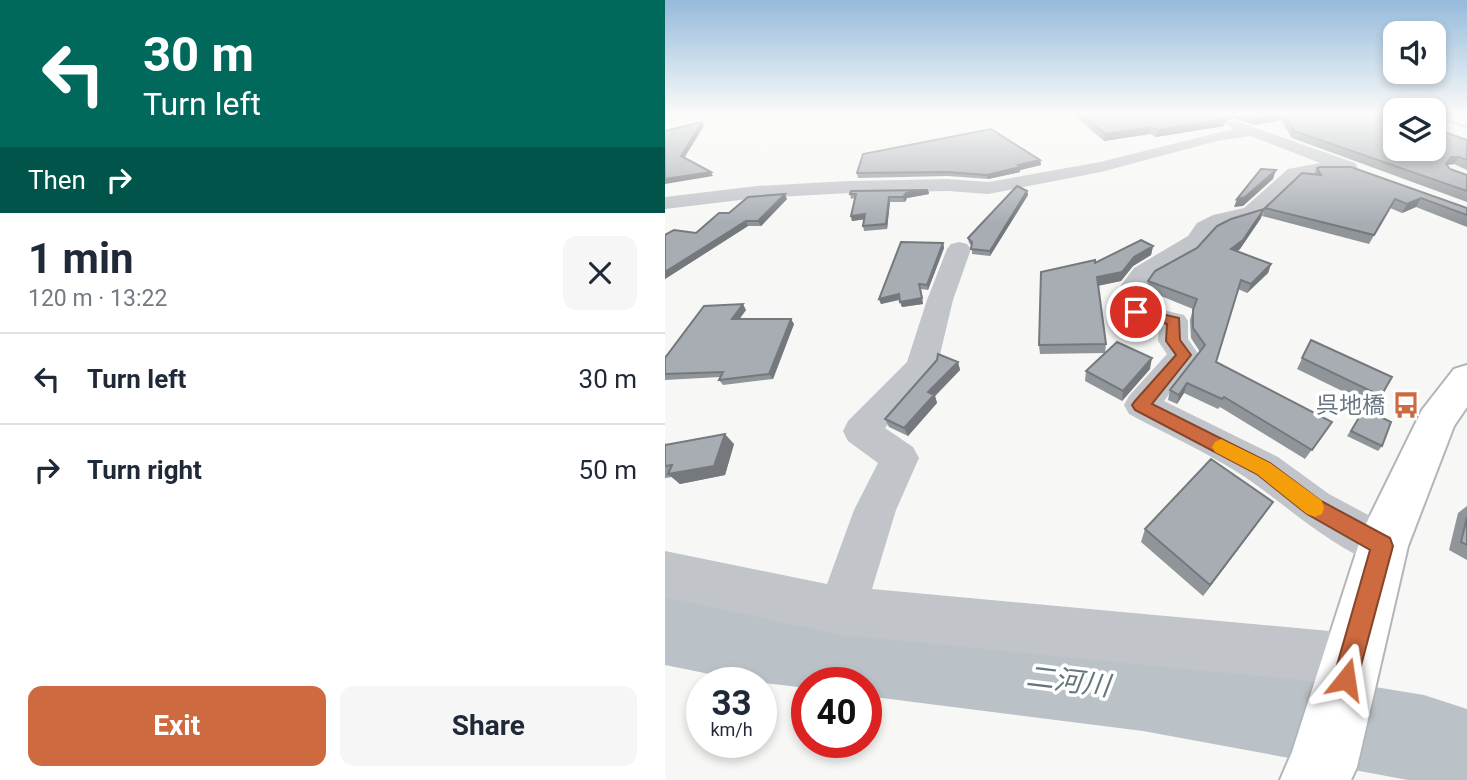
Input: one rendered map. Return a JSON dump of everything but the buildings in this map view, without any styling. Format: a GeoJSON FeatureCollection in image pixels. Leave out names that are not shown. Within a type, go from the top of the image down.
{"type":"FeatureCollection","features":[{"type":"Feature","properties":{"kind":"street"},"geometry":{"type":"LineString","coordinates":[[665,203],[757,192],[860,186],[948,185],[988,188],[1101,167],[1159,151]]}},
{"type":"Feature","properties":{"kind":"street"},"geometry":{"type":"LineString","coordinates":[[1308,151],[1355,169],[1316,168],[1294,173],[1251,213],[1221,220],[1205,229],[1196,241],[1143,273],[1128,293],[1136,312],[1174,321],[1173,341],[1184,355],[1140,405],[1264,469],[1314,507],[1382,546]]}},
{"type":"Feature","properties":{"kind":"street"},"geometry":{"type":"LineString","coordinates":[[841,611],[874,510],[900,458],[861,431],[921,367],[940,300],[959,249]]}},
{"type":"Feature","properties":{"kind":"street"},"geometry":{"type":"LineString","coordinates":[[1319,773],[1382,546],[1436,421],[1467,377]]}},
{"type":"Feature","properties":{"kind":"street"},"geometry":{"type":"LineString","coordinates":[[665,574],[841,611],[1349,669]]}},
{"type":"Feature","properties":{"kind":"waterway","name":"二河川"},"geometry":{"type":"LineString","coordinates":[[665,627],[739,641],[1143,690],[1424,739],[1467,754]]}},
{"type":"Feature","properties":{"kind":"slow traffic"},"geometry":{"type":"LineString","coordinates":[[1221,447],[1264,469],[1315,508]]}},
{"type":"Feature","properties":{"kind":"place","name":"呉地橋"},"geometry":{"type":"Point","coordinates":[1406,405]}},
{"type":"Feature","properties":{"kind":"route"},"geometry":{"type":"LineString","coordinates":[[1136,312],[1174,321],[1173,341],[1184,355],[1140,405],[1264,469],[1314,507],[1382,546],[1346,679]]}}]}
